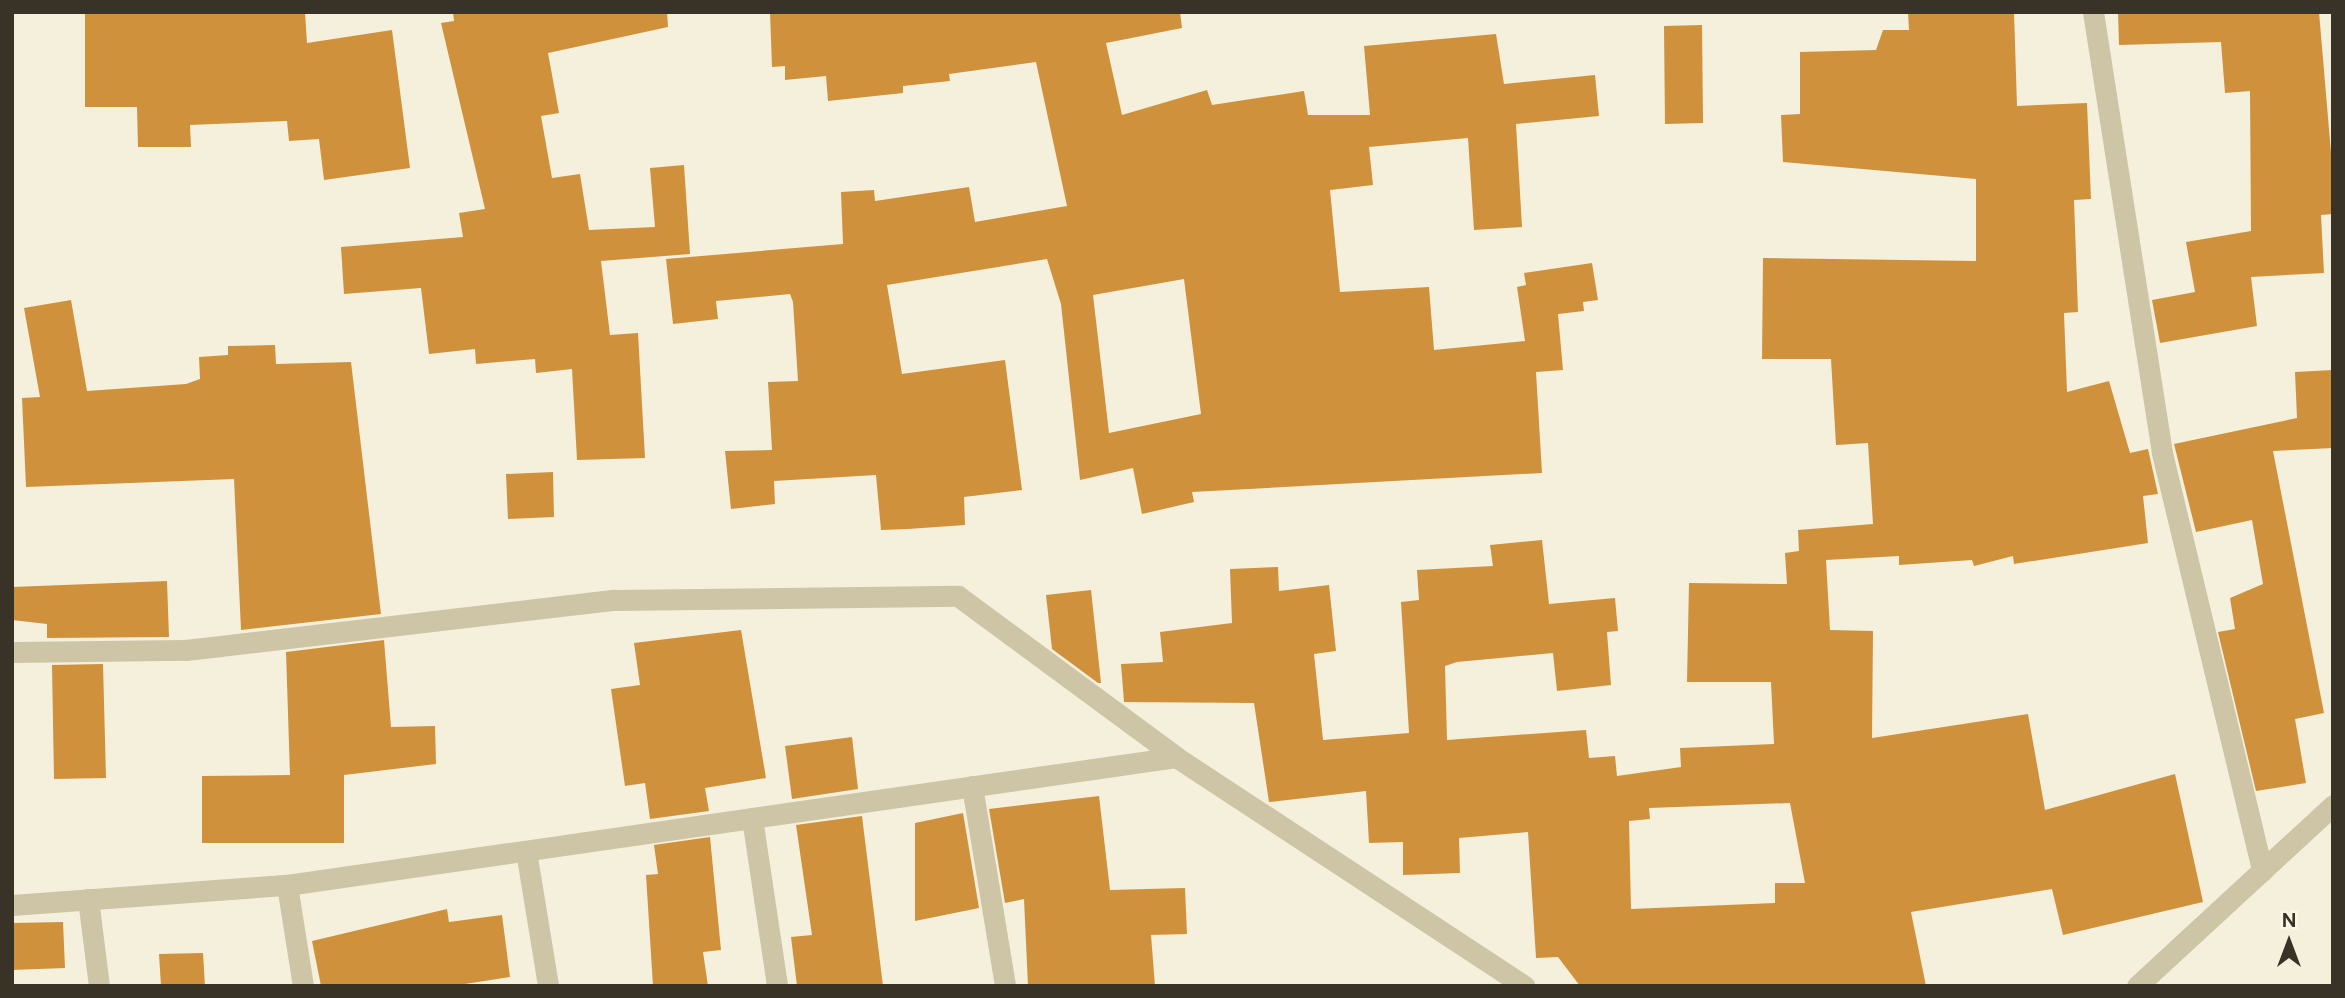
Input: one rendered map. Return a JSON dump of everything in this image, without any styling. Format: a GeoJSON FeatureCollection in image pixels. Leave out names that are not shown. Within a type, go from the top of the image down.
{"type":"FeatureCollection","features":[{"type":"Feature","properties":{"kind":"street"},"geometry":{"type":"LineString","coordinates":[[2094,12],[2162,453],[2262,871]]}},
{"type":"Feature","properties":{"kind":"street"},"geometry":{"type":"LineString","coordinates":[[12,652],[186,650],[614,600],[958,596],[1176,757],[1501,979],[1524,986]]}},
{"type":"Feature","properties":{"kind":"street"},"geometry":{"type":"LineString","coordinates":[[12,905],[287,885],[1176,757]]}},
{"type":"Feature","properties":{"kind":"street"},"geometry":{"type":"LineString","coordinates":[[972,786],[1005,986]]}},
{"type":"Feature","properties":{"kind":"street"},"geometry":{"type":"LineString","coordinates":[[2137,986],[2333,805]]}},
{"type":"Feature","properties":{"kind":"street"},"geometry":{"type":"LineString","coordinates":[[752,818],[777,986]]}},
{"type":"Feature","properties":{"kind":"street"},"geometry":{"type":"LineString","coordinates":[[526,851],[548,986]]}},
{"type":"Feature","properties":{"kind":"street"},"geometry":{"type":"LineString","coordinates":[[287,885],[303,986]]}},
{"type":"Feature","properties":{"kind":"street"},"geometry":{"type":"LineString","coordinates":[[88,899],[99,986]]}},
{"type":"Feature","properties":{"kind":"building"},"geometry":{"type":"Polygon","coordinates":[[[85,12],[305,12],[307,43],[392,30],[410,168],[324,180],[319,139],[289,141],[287,121],[190,125],[191,147],[138,147],[137,107],[85,107],[85,12]]]}},
{"type":"Feature","properties":{"kind":"building"},"geometry":{"type":"Polygon","coordinates":[[[453,12],[667,12],[668,27],[548,53],[559,113],[541,116],[552,178],[580,174],[589,230],[655,227],[650,168],[684,165],[690,254],[601,261],[610,335],[638,333],[645,458],[577,460],[572,369],[536,373],[535,359],[476,364],[475,349],[429,354],[421,288],[344,294],[341,247],[463,237],[459,213],[485,209],[441,23],[454,21],[453,12]]]}},
{"type":"Feature","properties":{"kind":"building"},"geometry":{"type":"Polygon","coordinates":[[[770,12],[1180,12],[1182,28],[1106,43],[1122,115],[1207,90],[1212,105],[1304,91],[1308,115],[1370,115],[1364,46],[1496,34],[1504,84],[1595,75],[1599,116],[1516,124],[1522,227],[1474,230],[1468,138],[1369,147],[1373,185],[1330,190],[1340,292],[1429,287],[1434,350],[1525,341],[1517,287],[1526,285],[1524,273],[1592,263],[1598,300],[1583,302],[1584,311],[1558,314],[1563,370],[1536,372],[1542,473],[1192,492],[1194,502],[1142,514],[1133,468],[1080,480],[1061,304],[1047,259],[887,285],[902,374],[1005,360],[1022,490],[964,497],[965,525],[908,529],[881,530],[876,475],[774,481],[775,504],[731,509],[725,451],[772,450],[768,382],[798,381],[793,302],[790,294],[716,301],[718,319],[673,324],[666,259],[843,244],[841,192],[874,190],[875,201],[969,187],[975,222],[1067,206],[1036,62],[949,74],[950,81],[903,86],[903,93],[828,101],[826,76],[785,80],[785,66],[772,67],[770,12]],[[1184,279],[1093,295],[1109,433],[1201,414],[1184,279]]]}},
{"type":"Feature","properties":{"kind":"building"},"geometry":{"type":"Polygon","coordinates":[[[1908,12],[2014,12],[2017,106],[2087,103],[2091,199],[2074,200],[2078,312],[2064,313],[2067,392],[2109,381],[2130,453],[2148,449],[2158,494],[2143,496],[2148,543],[2014,564],[2013,556],[1974,566],[1972,560],[1899,565],[1899,556],[1826,560],[1830,630],[1873,631],[1872,738],[2028,714],[2045,810],[2175,774],[2203,902],[2063,935],[2052,889],[1911,912],[1926,986],[1580,986],[1558,957],[1536,958],[1528,832],[1459,838],[1460,873],[1403,875],[1403,842],[1369,843],[1366,791],[1269,802],[1254,703],[1124,702],[1121,664],[1163,662],[1160,632],[1232,623],[1230,569],[1278,567],[1279,591],[1329,585],[1336,651],[1314,654],[1323,740],[1409,733],[1401,602],[1419,600],[1417,570],[1493,566],[1490,545],[1542,540],[1549,604],[1615,598],[1618,631],[1607,632],[1611,685],[1557,691],[1553,653],[1457,662],[1445,666],[1447,740],[1586,730],[1589,758],[1615,756],[1617,776],[1681,767],[1680,748],[1774,744],[1771,682],[1687,682],[1689,583],[1787,584],[1785,553],[1799,551],[1798,530],[1873,524],[1868,443],[1836,445],[1831,359],[1762,359],[1763,258],[1976,261],[1976,179],[1783,162],[1781,115],[1800,114],[1800,52],[1876,50],[1883,30],[1909,30],[1908,12]],[[1790,803],[1649,808],[1650,819],[1629,821],[1631,909],[1775,903],[1775,883],[1805,883],[1790,803]]]}},
{"type":"Feature","properties":{"kind":"building"},"geometry":{"type":"Polygon","coordinates":[[[2118,12],[2319,12],[2333,176],[2333,214],[2321,215],[2324,273],[2251,277],[2257,326],[2160,343],[2152,300],[2195,292],[2186,242],[2251,231],[2250,91],[2225,93],[2221,42],[2119,45],[2118,12]]]}},
{"type":"Feature","properties":{"kind":"building"},"geometry":{"type":"Polygon","coordinates":[[[1702,25],[1703,123],[1665,124],[1664,26],[1702,25]]]}},
{"type":"Feature","properties":{"kind":"building"},"geometry":{"type":"Polygon","coordinates":[[[71,300],[87,391],[186,384],[200,379],[199,357],[228,355],[228,346],[275,345],[276,364],[351,362],[381,614],[241,630],[234,479],[26,487],[22,398],[40,397],[24,308],[71,300]]]}},
{"type":"Feature","properties":{"kind":"building"},"geometry":{"type":"Polygon","coordinates":[[[2333,370],[2333,448],[2273,451],[2324,713],[2295,719],[2306,783],[2256,791],[2218,632],[2235,629],[2230,598],[2263,584],[2252,520],[2196,532],[2174,444],[2297,418],[2295,372],[2333,370]]]}},
{"type":"Feature","properties":{"kind":"building"},"geometry":{"type":"Polygon","coordinates":[[[553,472],[554,517],[508,519],[506,474],[553,472]]]}},
{"type":"Feature","properties":{"kind":"building"},"geometry":{"type":"Polygon","coordinates":[[[167,581],[169,637],[47,638],[47,624],[12,620],[12,587],[167,581]]]}},
{"type":"Feature","properties":{"kind":"building"},"geometry":{"type":"Polygon","coordinates":[[[1091,590],[1101,683],[1052,649],[1046,595],[1091,590]]]}},
{"type":"Feature","properties":{"kind":"building"},"geometry":{"type":"Polygon","coordinates":[[[741,630],[766,778],[705,788],[709,811],[650,819],[645,783],[625,786],[611,689],[640,685],[634,643],[741,630]]]}},
{"type":"Feature","properties":{"kind":"building"},"geometry":{"type":"Polygon","coordinates":[[[384,640],[391,727],[435,726],[436,764],[344,775],[344,843],[202,843],[202,776],[290,775],[286,652],[384,640]]]}},
{"type":"Feature","properties":{"kind":"building"},"geometry":{"type":"Polygon","coordinates":[[[103,664],[106,778],[54,779],[52,665],[103,664]]]}},
{"type":"Feature","properties":{"kind":"building"},"geometry":{"type":"Polygon","coordinates":[[[852,737],[858,789],[792,799],[785,746],[852,737]]]}},
{"type":"Feature","properties":{"kind":"building"},"geometry":{"type":"Polygon","coordinates":[[[1099,796],[1110,890],[1185,888],[1187,934],[1151,935],[1155,986],[1028,986],[1024,899],[1005,903],[989,809],[1099,796]]]}},
{"type":"Feature","properties":{"kind":"building"},"geometry":{"type":"Polygon","coordinates":[[[963,813],[979,908],[915,921],[915,823],[963,813]]]}},
{"type":"Feature","properties":{"kind":"building"},"geometry":{"type":"Polygon","coordinates":[[[862,816],[883,986],[797,986],[791,937],[812,935],[796,825],[862,816]]]}},
{"type":"Feature","properties":{"kind":"building"},"geometry":{"type":"Polygon","coordinates":[[[710,837],[721,950],[703,952],[708,986],[653,986],[646,875],[658,874],[654,845],[710,837]]]}},
{"type":"Feature","properties":{"kind":"building"},"geometry":{"type":"Polygon","coordinates":[[[447,909],[449,922],[502,915],[510,977],[452,986],[321,986],[312,941],[447,909]]]}},
{"type":"Feature","properties":{"kind":"building"},"geometry":{"type":"Polygon","coordinates":[[[63,922],[65,968],[12,970],[12,923],[63,922]]]}},
{"type":"Feature","properties":{"kind":"building"},"geometry":{"type":"Polygon","coordinates":[[[203,953],[205,986],[161,986],[159,954],[203,953]]]}}]}
